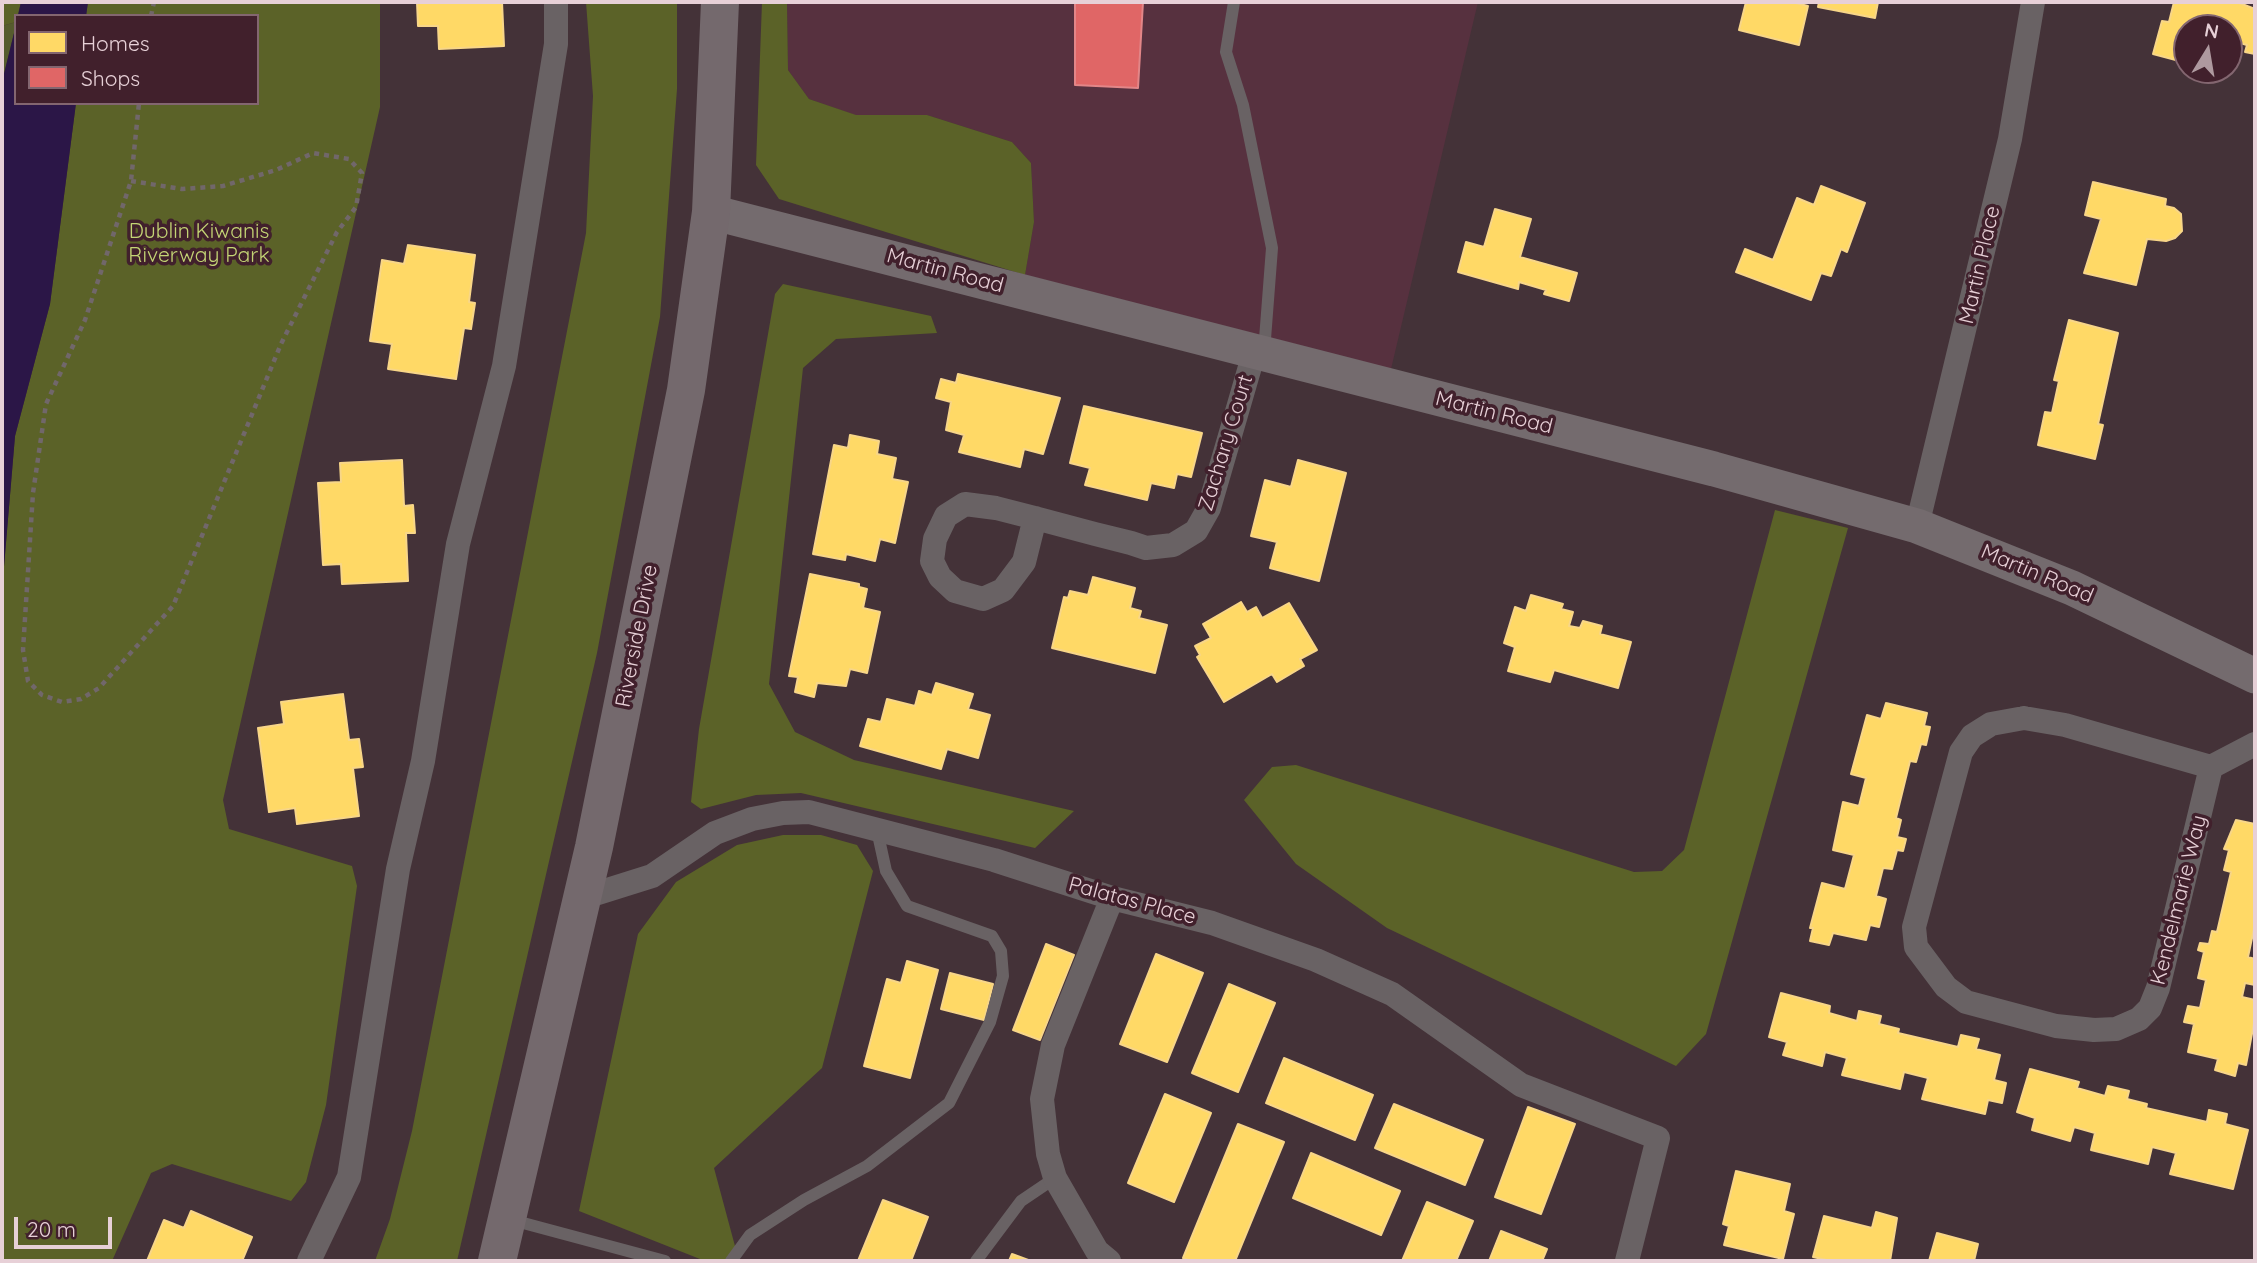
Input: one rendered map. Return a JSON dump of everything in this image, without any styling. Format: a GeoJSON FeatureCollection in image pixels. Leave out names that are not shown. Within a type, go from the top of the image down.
{"type":"FeatureCollection","features":[{"type":"Feature","properties":{"kind":"main road","name":"Riverside Drive"},"geometry":{"type":"LineString","coordinates":[[497,1261],[509,1219],[582,898],[686,390],[711,212],[720,2]]}},
{"type":"Feature","properties":{"kind":"street"},"geometry":{"type":"LineString","coordinates":[[309,1261],[349,1177],[398,869],[424,761],[458,544],[505,366],[556,44],[556,2]]}},
{"type":"Feature","properties":{"kind":"street","name":"Martin Place"},"geometry":{"type":"LineString","coordinates":[[1917,526],[2010,139],[2024,74],[2033,2]]}},
{"type":"Feature","properties":{"kind":"street","name":"Martin Road"},"geometry":{"type":"LineString","coordinates":[[711,212],[1714,469],[1917,526],[2061,583],[2255,676]]}},
{"type":"Feature","properties":{"kind":"street","name":"Zachary Court"},"geometry":{"type":"LineString","coordinates":[[1035,518],[1024,562],[1003,590],[983,599],[956,591],[940,577],[932,561],[935,539],[946,516],[965,505],[982,505],[1035,518],[1146,548],[1173,545],[1196,531],[1209,508],[1259,354]]}},
{"type":"Feature","properties":{"kind":"street","name":"Kendelmarie Way"},"geometry":{"type":"LineString","coordinates":[[2024,718],[2065,725],[2211,767],[2158,988],[2150,1008],[2139,1020],[2116,1028],[2094,1030],[2056,1026],[1966,1002],[1946,986],[1916,947],[1914,927],[1961,752],[1972,736],[1991,724],[2024,718]]}},
{"type":"Feature","properties":{"kind":"street"},"geometry":{"type":"LineString","coordinates":[[2211,767],[2255,744]]}},
{"type":"Feature","properties":{"kind":"street","name":"Palatas Place"},"geometry":{"type":"LineString","coordinates":[[582,898],[652,876],[715,833],[752,819],[783,813],[809,812],[994,860],[1112,898],[1212,923],[1316,960],[1392,994],[1521,1085],[1658,1138],[1627,1261]]}},
{"type":"Feature","properties":{"kind":"street"},"geometry":{"type":"LineString","coordinates":[[1109,1261],[1097,1251],[1055,1178],[1048,1154],[1042,1099],[1053,1045],[1112,898]]}},
{"type":"Feature","properties":{"kind":"lane"},"geometry":{"type":"LineString","coordinates":[[1234,2],[1226,52],[1243,105],[1272,248],[1259,354]]}},
{"type":"Feature","properties":{"kind":"lane"},"geometry":{"type":"LineString","coordinates":[[731,1261],[750,1235],[804,1200],[867,1166],[949,1103],[990,1022],[1003,976],[1001,951],[992,936],[907,906],[887,871],[877,830]]}},
{"type":"Feature","properties":{"kind":"lane"},"geometry":{"type":"LineString","coordinates":[[976,1261],[1021,1201],[1055,1178]]}},
{"type":"Feature","properties":{"kind":"lane"},"geometry":{"type":"LineString","coordinates":[[509,1219],[665,1261]]}},
{"type":"Feature","properties":{"kind":"path"},"geometry":{"type":"LineString","coordinates":[[131,181],[182,189],[223,186],[275,170],[313,153],[349,159],[362,173],[356,207],[337,232],[281,344],[173,606],[99,688],[81,699],[62,702],[42,695],[28,681],[23,650],[33,493],[46,404],[85,320],[131,181],[139,105]]}},
{"type":"Feature","properties":{"kind":"shaded area"},"geometry":{"type":"Polygon","coordinates":[[[21,2],[88,2],[86,14],[18,14],[21,2]]]}},
{"type":"Feature","properties":{"kind":"shaded area"},"geometry":{"type":"Polygon","coordinates":[[[787,2],[1478,2],[1391,369],[1025,275],[1034,222],[1031,163],[1012,142],[927,115],[855,115],[809,99],[788,70],[787,2]]]}},
{"type":"Feature","properties":{"kind":"shaded area"},"geometry":{"type":"Polygon","coordinates":[[[14,33],[14,105],[76,105],[50,304],[15,436],[2,590],[2,82],[14,33]]]}},
{"type":"Feature","properties":{"kind":"green space"},"geometry":{"type":"Polygon","coordinates":[[[2,2],[21,2],[18,14],[14,14],[14,23],[2,26],[2,2]]]}},
{"type":"Feature","properties":{"kind":"green space","name":"Dublin Kiwanis Riverway Park"},"geometry":{"type":"Polygon","coordinates":[[[88,2],[380,2],[380,107],[223,800],[229,829],[352,866],[357,886],[326,1105],[306,1182],[291,1201],[172,1164],[151,1173],[112,1261],[2,1261],[2,590],[15,436],[50,304],[76,105],[259,105],[259,14],[86,14],[88,2]]]}},
{"type":"Feature","properties":{"kind":"green space"},"geometry":{"type":"Polygon","coordinates":[[[586,2],[677,2],[677,89],[660,317],[597,653],[457,1261],[375,1261],[390,1219],[412,1131],[586,233],[593,96],[586,2]]]}},
{"type":"Feature","properties":{"kind":"green space"},"geometry":{"type":"Polygon","coordinates":[[[762,2],[787,2],[788,70],[809,99],[856,115],[927,115],[1012,142],[1031,163],[1034,222],[1025,275],[779,199],[756,165],[762,2]]]}},
{"type":"Feature","properties":{"kind":"green space"},"geometry":{"type":"Polygon","coordinates":[[[14,23],[2,82],[2,26],[14,23]]]}},
{"type":"Feature","properties":{"kind":"green space"},"geometry":{"type":"Polygon","coordinates":[[[783,284],[931,316],[937,333],[836,339],[803,368],[769,684],[795,732],[854,760],[1074,811],[1035,848],[801,793],[756,795],[701,809],[691,802],[699,729],[775,294],[783,284]]]}},
{"type":"Feature","properties":{"kind":"green space"},"geometry":{"type":"Polygon","coordinates":[[[1775,510],[1848,528],[1706,1034],[1676,1066],[1387,928],[1296,864],[1244,800],[1272,767],[1296,765],[1634,872],[1662,871],[1684,850],[1775,510]]]}},
{"type":"Feature","properties":{"kind":"green space"},"geometry":{"type":"Polygon","coordinates":[[[783,835],[821,835],[857,845],[873,871],[822,1068],[714,1168],[739,1261],[705,1261],[579,1211],[638,934],[676,882],[737,845],[783,835]]]}},
{"type":"Feature","properties":{"kind":"building: Homes"},"geometry":{"type":"Polygon","coordinates":[[[417,2],[502,2],[504,46],[439,49],[438,26],[418,26],[417,2]]]}},
{"type":"Feature","properties":{"kind":"building: Homes"},"geometry":{"type":"Polygon","coordinates":[[[1746,2],[1792,2],[1808,6],[1799,45],[1739,30],[1746,2]]]}},
{"type":"Feature","properties":{"kind":"building: Homes"},"geometry":{"type":"Polygon","coordinates":[[[1819,2],[1878,2],[1875,18],[1818,7],[1819,2]]]}},
{"type":"Feature","properties":{"kind":"building: Homes"},"geometry":{"type":"Polygon","coordinates":[[[2174,2],[2237,2],[2255,9],[2255,54],[2245,52],[2247,45],[2243,44],[2243,14],[2173,14],[2173,59],[2153,54],[2162,21],[2169,22],[2174,2]]]}},
{"type":"Feature","properties":{"kind":"building: Homes"},"geometry":{"type":"Polygon","coordinates":[[[2093,182],[2166,199],[2165,206],[2174,208],[2181,214],[2182,231],[2175,238],[2166,241],[2147,239],[2136,285],[2084,273],[2101,219],[2085,215],[2093,182]]]}},
{"type":"Feature","properties":{"kind":"building: Homes"},"geometry":{"type":"Polygon","coordinates":[[[1821,186],[1865,203],[1847,252],[1841,249],[1831,276],[1821,273],[1811,300],[1736,272],[1745,249],[1773,260],[1797,198],[1814,205],[1821,186]]]}},
{"type":"Feature","properties":{"kind":"building: Homes"},"geometry":{"type":"Polygon","coordinates":[[[1495,209],[1531,219],[1520,257],[1577,273],[1569,301],[1544,294],[1546,290],[1519,282],[1518,289],[1458,272],[1466,242],[1484,247],[1495,209]]]}},
{"type":"Feature","properties":{"kind":"building: Homes"},"geometry":{"type":"Polygon","coordinates":[[[408,245],[475,255],[469,302],[475,303],[471,329],[464,328],[456,379],[388,369],[392,344],[370,341],[382,260],[404,264],[408,245]]]}},
{"type":"Feature","properties":{"kind":"building: Homes"},"geometry":{"type":"Polygon","coordinates":[[[2069,320],[2118,333],[2098,424],[2103,425],[2095,459],[2038,445],[2045,412],[2052,413],[2059,381],[2054,380],[2069,320]]]}},
{"type":"Feature","properties":{"kind":"building: Homes"},"geometry":{"type":"Polygon","coordinates":[[[958,374],[1060,398],[1043,454],[1024,449],[1020,467],[959,452],[964,435],[946,430],[951,402],[936,398],[941,379],[956,383],[958,374]]]}},
{"type":"Feature","properties":{"kind":"building: Homes"},"geometry":{"type":"Polygon","coordinates":[[[1084,406],[1202,433],[1191,477],[1177,474],[1174,488],[1151,483],[1147,500],[1085,485],[1090,468],[1070,463],[1084,406]]]}},
{"type":"Feature","properties":{"kind":"building: Homes"},"geometry":{"type":"Polygon","coordinates":[[[850,435],[879,441],[877,454],[896,458],[892,479],[908,482],[895,543],[880,539],[875,561],[846,554],[845,560],[813,554],[834,445],[848,448],[850,435]]]}},
{"type":"Feature","properties":{"kind":"building: Homes"},"geometry":{"type":"Polygon","coordinates":[[[402,460],[404,506],[413,505],[415,533],[406,533],[408,581],[342,584],[341,564],[323,565],[318,483],[341,482],[340,463],[402,460]]]}},
{"type":"Feature","properties":{"kind":"building: Homes"},"geometry":{"type":"Polygon","coordinates":[[[1298,460],[1346,473],[1319,581],[1270,568],[1277,542],[1251,536],[1265,480],[1291,487],[1298,460]]]}},
{"type":"Feature","properties":{"kind":"building: Homes"},"geometry":{"type":"Polygon","coordinates":[[[810,574],[859,584],[859,587],[867,589],[863,608],[880,612],[867,673],[850,669],[846,686],[817,683],[814,697],[795,692],[798,677],[789,676],[810,574]]]}},
{"type":"Feature","properties":{"kind":"building: Homes"},"geometry":{"type":"Polygon","coordinates":[[[1093,577],[1135,588],[1130,608],[1141,611],[1139,618],[1167,625],[1155,673],[1052,648],[1064,597],[1068,598],[1070,591],[1088,595],[1093,577]]]}},
{"type":"Feature","properties":{"kind":"building: Homes"},"geometry":{"type":"Polygon","coordinates":[[[1531,595],[1563,604],[1561,609],[1573,612],[1569,626],[1580,628],[1583,621],[1602,626],[1600,634],[1631,642],[1618,688],[1554,670],[1550,682],[1508,671],[1515,647],[1504,643],[1515,607],[1526,611],[1531,595]]]}},
{"type":"Feature","properties":{"kind":"building: Homes"},"geometry":{"type":"Polygon","coordinates":[[[1241,602],[1247,612],[1256,607],[1262,618],[1289,603],[1317,650],[1300,659],[1304,666],[1277,682],[1272,674],[1224,702],[1197,657],[1200,655],[1195,646],[1211,638],[1203,624],[1241,602]]]}},
{"type":"Feature","properties":{"kind":"building: Homes"},"geometry":{"type":"Polygon","coordinates":[[[936,683],[973,694],[968,709],[990,715],[978,758],[947,749],[941,769],[860,746],[868,719],[881,722],[887,699],[915,706],[919,691],[932,695],[936,683]]]}},
{"type":"Feature","properties":{"kind":"building: Homes"},"geometry":{"type":"Polygon","coordinates":[[[343,694],[349,740],[359,739],[363,767],[353,768],[359,816],[297,824],[295,808],[269,812],[258,728],[284,724],[281,702],[343,694]]]}},
{"type":"Feature","properties":{"kind":"building: Homes"},"geometry":{"type":"Polygon","coordinates":[[[1886,703],[1927,713],[1924,726],[1930,727],[1926,745],[1921,744],[1916,762],[1910,761],[1896,818],[1901,820],[1897,837],[1906,839],[1903,851],[1897,850],[1892,869],[1883,868],[1876,896],[1886,899],[1879,927],[1870,925],[1866,940],[1833,933],[1829,945],[1810,941],[1813,928],[1810,928],[1822,883],[1845,889],[1854,855],[1833,850],[1843,802],[1859,806],[1866,778],[1851,774],[1867,715],[1881,719],[1886,703]]]}},
{"type":"Feature","properties":{"kind":"building: Homes"},"geometry":{"type":"Polygon","coordinates":[[[2236,820],[2255,824],[2255,924],[2248,957],[2255,959],[2255,985],[2245,983],[2242,997],[2255,1000],[2255,1018],[2246,1065],[2238,1063],[2235,1076],[2215,1070],[2218,1059],[2188,1052],[2194,1024],[2184,1022],[2188,1006],[2200,1008],[2206,980],[2198,978],[2204,952],[2198,950],[2200,943],[2209,944],[2212,931],[2217,932],[2231,872],[2224,870],[2229,850],[2224,849],[2236,820]]]}},
{"type":"Feature","properties":{"kind":"building: Homes"},"geometry":{"type":"Polygon","coordinates":[[[1046,944],[1074,955],[1040,1040],[1013,1030],[1046,944]]]}},
{"type":"Feature","properties":{"kind":"building: Homes"},"geometry":{"type":"Polygon","coordinates":[[[1156,954],[1203,973],[1167,1062],[1120,1044],[1156,954]]]}},
{"type":"Feature","properties":{"kind":"building: Homes"},"geometry":{"type":"Polygon","coordinates":[[[907,961],[938,970],[910,1078],[864,1066],[887,979],[901,983],[907,961]]]}},
{"type":"Feature","properties":{"kind":"building: Homes"},"geometry":{"type":"Polygon","coordinates":[[[950,973],[993,984],[984,1020],[941,1009],[950,973]]]}},
{"type":"Feature","properties":{"kind":"building: Homes"},"geometry":{"type":"Polygon","coordinates":[[[1229,984],[1275,1003],[1238,1092],[1192,1073],[1229,984]]]}},
{"type":"Feature","properties":{"kind":"building: Homes"},"geometry":{"type":"Polygon","coordinates":[[[1781,993],[1830,1006],[1829,1013],[1857,1021],[1859,1011],[1881,1016],[1879,1024],[1899,1029],[1898,1033],[1958,1047],[1961,1035],[1979,1039],[1976,1049],[2000,1055],[1994,1080],[2006,1083],[2002,1103],[1988,1100],[1985,1114],[1922,1099],[1928,1078],[1904,1072],[1900,1089],[1842,1075],[1847,1058],[1825,1052],[1822,1066],[1783,1055],[1787,1042],[1769,1037],[1781,993]]]}},
{"type":"Feature","properties":{"kind":"building: Homes"},"geometry":{"type":"Polygon","coordinates":[[[1284,1058],[1373,1095],[1355,1140],[1266,1103],[1284,1058]]]}},
{"type":"Feature","properties":{"kind":"building: Homes"},"geometry":{"type":"Polygon","coordinates":[[[2030,1069],[2079,1082],[2077,1088],[2105,1096],[2108,1086],[2129,1091],[2127,1099],[2147,1104],[2146,1108],[2207,1122],[2209,1110],[2227,1114],[2225,1124],[2248,1130],[2233,1189],[2170,1174],[2176,1153],[2152,1147],[2148,1164],[2091,1150],[2095,1133],[2074,1127],[2070,1141],[2032,1130],[2035,1118],[2017,1112],[2030,1069]]]}},
{"type":"Feature","properties":{"kind":"building: Homes"},"geometry":{"type":"Polygon","coordinates":[[[1165,1094],[1211,1113],[1174,1202],[1128,1183],[1165,1094]]]}},
{"type":"Feature","properties":{"kind":"building: Homes"},"geometry":{"type":"Polygon","coordinates":[[[1394,1104],[1483,1140],[1465,1185],[1375,1148],[1394,1104]]]}},
{"type":"Feature","properties":{"kind":"building: Homes"},"geometry":{"type":"Polygon","coordinates":[[[1528,1107],[1575,1124],[1541,1214],[1495,1197],[1528,1107]]]}},
{"type":"Feature","properties":{"kind":"building: Homes"},"geometry":{"type":"Polygon","coordinates":[[[1238,1124],[1284,1142],[1235,1261],[1191,1261],[1183,1258],[1238,1124]]]}},
{"type":"Feature","properties":{"kind":"building: Homes"},"geometry":{"type":"Polygon","coordinates":[[[1311,1153],[1400,1191],[1381,1235],[1293,1198],[1311,1153]]]}},
{"type":"Feature","properties":{"kind":"building: Homes"},"geometry":{"type":"Polygon","coordinates":[[[1736,1171],[1790,1184],[1784,1211],[1794,1214],[1783,1259],[1724,1245],[1729,1226],[1723,1224],[1736,1171]]]}},
{"type":"Feature","properties":{"kind":"building: Homes"},"geometry":{"type":"Polygon","coordinates":[[[883,1200],[928,1217],[911,1261],[858,1261],[883,1200]]]}},
{"type":"Feature","properties":{"kind":"building: Homes"},"geometry":{"type":"Polygon","coordinates":[[[1427,1202],[1473,1221],[1456,1261],[1402,1261],[1427,1202]]]}},
{"type":"Feature","properties":{"kind":"building: Homes"},"geometry":{"type":"Polygon","coordinates":[[[191,1211],[252,1237],[242,1261],[147,1261],[164,1220],[184,1228],[191,1211]]]}},
{"type":"Feature","properties":{"kind":"building: Homes"},"geometry":{"type":"Polygon","coordinates":[[[1876,1212],[1897,1218],[1890,1261],[1831,1261],[1813,1257],[1824,1216],[1872,1228],[1876,1212]]]}},
{"type":"Feature","properties":{"kind":"building: Homes"},"geometry":{"type":"Polygon","coordinates":[[[1501,1231],[1547,1249],[1542,1261],[1489,1261],[1501,1231]]]}},
{"type":"Feature","properties":{"kind":"building: Homes"},"geometry":{"type":"Polygon","coordinates":[[[1937,1233],[1978,1244],[1974,1261],[1929,1261],[1937,1233]]]}},
{"type":"Feature","properties":{"kind":"building: Homes"},"geometry":{"type":"Polygon","coordinates":[[[1012,1254],[1031,1261],[1009,1261],[1012,1254]]]}},
{"type":"Feature","properties":{"kind":"building: Shops"},"geometry":{"type":"Polygon","coordinates":[[[1075,2],[1143,2],[1138,88],[1075,85],[1075,2]]]}}]}
